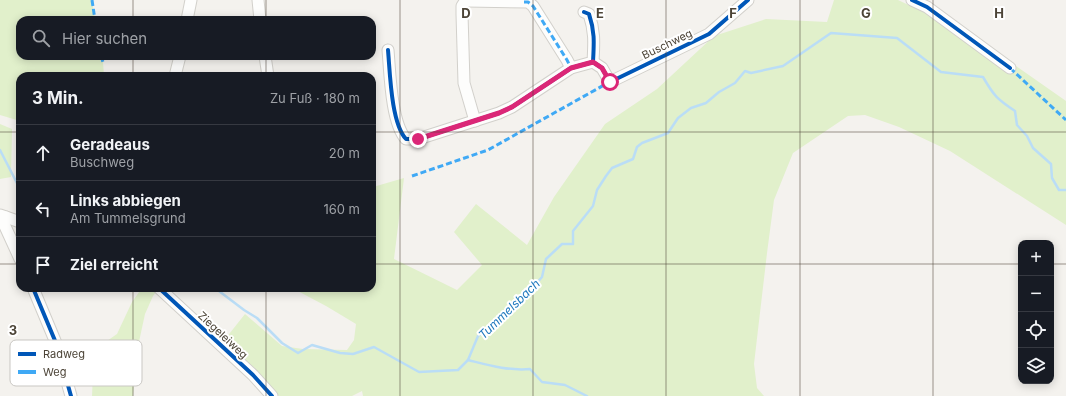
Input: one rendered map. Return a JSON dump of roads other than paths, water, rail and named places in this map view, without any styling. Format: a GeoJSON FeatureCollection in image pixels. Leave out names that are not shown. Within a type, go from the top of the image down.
{"type":"FeatureCollection","features":[{"type":"Feature","properties":{"kind":"street"},"geometry":{"type":"LineString","coordinates":[[188,16],[191,0]]}},
{"type":"Feature","properties":{"kind":"street"},"geometry":{"type":"LineString","coordinates":[[258,0],[260,16]]}},
{"type":"Feature","properties":{"kind":"street"},"geometry":{"type":"LineString","coordinates":[[475,121],[464,83],[462,6],[466,0],[528,2],[533,6],[571,68]]}},
{"type":"Feature","properties":{"kind":"street","name":"Buschweg"},"geometry":{"type":"LineString","coordinates":[[593,62],[602,68],[610,82],[709,34],[748,0]]}},
{"type":"Feature","properties":{"kind":"street"},"geometry":{"type":"LineString","coordinates":[[912,0],[927,7],[1010,68]]}},
{"type":"Feature","properties":{"kind":"street"},"geometry":{"type":"LineString","coordinates":[[388,50],[395,109],[400,131],[406,139],[418,139],[499,113],[512,107],[571,68],[593,62],[595,41],[589,14],[584,12]]}},
{"type":"Feature","properties":{"kind":"street"},"geometry":{"type":"LineString","coordinates":[[176,72],[179,60]]}},
{"type":"Feature","properties":{"kind":"street"},"geometry":{"type":"LineString","coordinates":[[266,60],[267,72]]}},
{"type":"Feature","properties":{"kind":"street"},"geometry":{"type":"LineString","coordinates":[[16,221],[3,216],[4,224],[16,250]]}},
{"type":"Feature","properties":{"kind":"street"},"geometry":{"type":"LineString","coordinates":[[35,292],[55,340]]}},
{"type":"Feature","properties":{"kind":"street","name":"Ziegeleiweg"},"geometry":{"type":"LineString","coordinates":[[163,292],[253,375],[272,396]]}},
{"type":"Feature","properties":{"kind":"street"},"geometry":{"type":"LineString","coordinates":[[68,386],[71,396]]}},
{"type":"Feature","properties":{"kind":"waterway","name":"Tummelsbach"},"geometry":{"type":"LineString","coordinates":[[220,292],[257,318],[282,343],[298,353],[312,345],[340,353],[353,354],[374,347],[419,372],[458,370],[468,360],[478,336],[528,293],[542,277],[546,259],[562,244],[573,244],[573,231],[593,206],[597,190],[612,168],[633,159],[637,147],[642,143],[668,133],[678,118],[691,108],[706,103],[719,92],[735,83],[745,71],[751,73],[783,66],[831,33],[897,38],[941,72],[983,77],[996,97],[1015,111],[1017,125],[1027,136],[1033,148],[1051,164],[1052,178],[1059,190],[1066,190]]}},
{"type":"Feature","properties":{"kind":"waterway","name":"Tummelsbach"},"geometry":{"type":"LineString","coordinates":[[0,150],[16,181]]}},
{"type":"Feature","properties":{"kind":"waterway"},"geometry":{"type":"LineString","coordinates":[[468,360],[491,366],[530,369],[542,382],[565,385],[587,396]]}}]}
